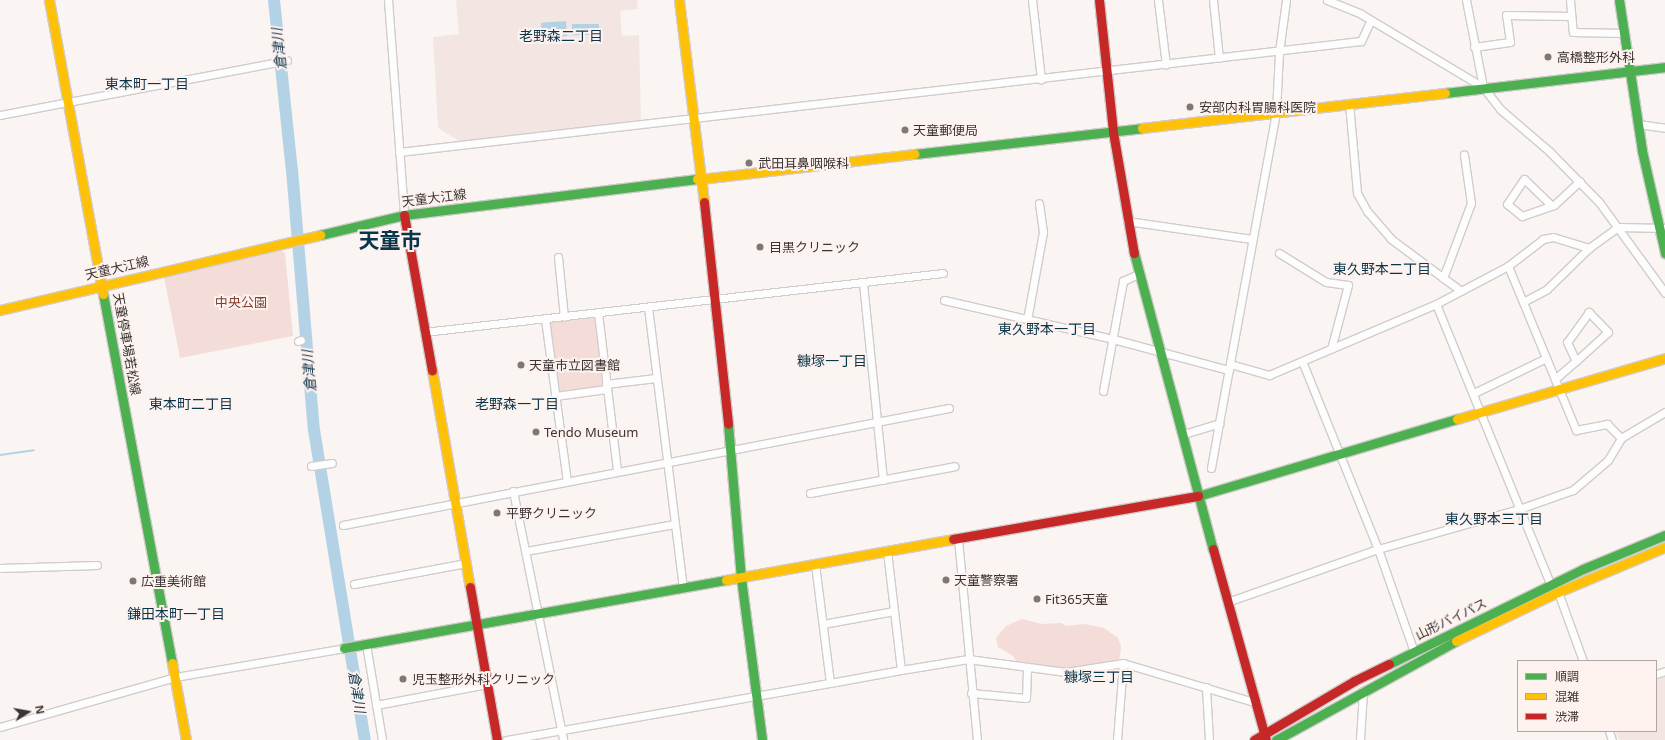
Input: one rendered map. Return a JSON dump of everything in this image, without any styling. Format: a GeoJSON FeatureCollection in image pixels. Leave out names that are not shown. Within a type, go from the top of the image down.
{"type":"FeatureCollection","features":[{"type":"Feature","properties":{"kind":"main road","name":"天童停車場若松線"},"geometry":{"type":"LineString","coordinates":[[48,0],[69,102],[186,740]]}},
{"type":"Feature","properties":{"kind":"main road"},"geometry":{"type":"LineString","coordinates":[[678,0],[701,179],[731,450],[741,578],[762,740]]}},
{"type":"Feature","properties":{"kind":"main road"},"geometry":{"type":"LineString","coordinates":[[1099,0],[1113,132],[1138,274],[1201,495],[1266,737]]}},
{"type":"Feature","properties":{"kind":"main road"},"geometry":{"type":"LineString","coordinates":[[1619,0],[1638,124],[1662,228],[1665,253]]}},
{"type":"Feature","properties":{"kind":"main road","name":"天童大江線"},"geometry":{"type":"LineString","coordinates":[[0,310],[102,284],[404,215],[701,179],[1113,132],[1349,102],[1665,67]]}},
{"type":"Feature","properties":{"kind":"main road"},"geometry":{"type":"LineString","coordinates":[[404,215],[497,740]]}},
{"type":"Feature","properties":{"kind":"main road"},"geometry":{"type":"LineString","coordinates":[[344,648],[477,623],[741,578],[887,550],[958,539],[1201,495],[1560,391],[1665,358]]}},
{"type":"Feature","properties":{"kind":"main road","name":"山形バイパス"},"geometry":{"type":"LineString","coordinates":[[1254,740],[1266,737],[1354,682],[1550,584],[1665,535]]}},
{"type":"Feature","properties":{"kind":"main road","name":"山形バイパス"},"geometry":{"type":"LineString","coordinates":[[1276,740],[1363,691],[1558,592],[1665,547]]}},
{"type":"Feature","properties":{"kind":"street"},"geometry":{"type":"LineString","coordinates":[[388,0],[404,215]]}},
{"type":"Feature","properties":{"kind":"street"},"geometry":{"type":"LineString","coordinates":[[1032,0],[1041,79]]}},
{"type":"Feature","properties":{"kind":"street"},"geometry":{"type":"LineString","coordinates":[[1158,0],[1166,65]]}},
{"type":"Feature","properties":{"kind":"street"},"geometry":{"type":"LineString","coordinates":[[1213,0],[1219,58]]}},
{"type":"Feature","properties":{"kind":"street"},"geometry":{"type":"LineString","coordinates":[[1211,468],[1276,112],[1279,52],[1286,0]]}},
{"type":"Feature","properties":{"kind":"street"},"geometry":{"type":"LineString","coordinates":[[1327,0],[1371,20],[1483,87],[1500,109],[1580,182],[1618,228],[1665,293]]}},
{"type":"Feature","properties":{"kind":"street"},"geometry":{"type":"LineString","coordinates":[[1466,0],[1483,87]]}},
{"type":"Feature","properties":{"kind":"street"},"geometry":{"type":"LineString","coordinates":[[1570,0],[1573,32],[1623,33]]}},
{"type":"Feature","properties":{"kind":"street"},"geometry":{"type":"LineString","coordinates":[[1474,47],[1510,42],[1506,15],[1571,16]]}},
{"type":"Feature","properties":{"kind":"street"},"geometry":{"type":"LineString","coordinates":[[399,152],[1041,79],[1107,70],[1279,52],[1361,41],[1371,20]]}},
{"type":"Feature","properties":{"kind":"street"},"geometry":{"type":"LineString","coordinates":[[0,115],[287,60]]}},
{"type":"Feature","properties":{"kind":"street"},"geometry":{"type":"LineString","coordinates":[[1349,102],[1357,193],[1367,211],[1392,239],[1461,291]]}},
{"type":"Feature","properties":{"kind":"street"},"geometry":{"type":"LineString","coordinates":[[1638,124],[1665,128]]}},
{"type":"Feature","properties":{"kind":"street"},"geometry":{"type":"LineString","coordinates":[[1443,278],[1471,202],[1464,155]]}},
{"type":"Feature","properties":{"kind":"street"},"geometry":{"type":"LineString","coordinates":[[1551,205],[1524,179],[1507,204],[1522,216],[1551,205],[1554,206],[1580,182]]}},
{"type":"Feature","properties":{"kind":"street"},"geometry":{"type":"LineString","coordinates":[[1027,320],[1043,232],[1040,203]]}},
{"type":"Feature","properties":{"kind":"street"},"geometry":{"type":"LineString","coordinates":[[1128,221],[1252,239]]}},
{"type":"Feature","properties":{"kind":"street"},"geometry":{"type":"LineString","coordinates":[[1523,302],[1547,289],[1589,248],[1618,228],[1662,228]]}},
{"type":"Feature","properties":{"kind":"street"},"geometry":{"type":"LineString","coordinates":[[944,300],[1113,339],[1160,352],[1270,375],[1436,304],[1508,266],[1543,239],[1553,237],[1589,248]]}},
{"type":"Feature","properties":{"kind":"street"},"geometry":{"type":"LineString","coordinates":[[1279,253],[1326,282],[1348,285],[1331,349]]}},
{"type":"Feature","properties":{"kind":"street"},"geometry":{"type":"LineString","coordinates":[[558,257],[564,317]]}},
{"type":"Feature","properties":{"kind":"street"},"geometry":{"type":"LineString","coordinates":[[1508,266],[1576,430],[1607,424],[1621,438]]}},
{"type":"Feature","properties":{"kind":"street"},"geometry":{"type":"LineString","coordinates":[[424,332],[944,273]]}},
{"type":"Feature","properties":{"kind":"street"},"geometry":{"type":"LineString","coordinates":[[1103,391],[1123,281],[1138,274]]}},
{"type":"Feature","properties":{"kind":"street"},"geometry":{"type":"LineString","coordinates":[[863,283],[879,422],[883,480]]}},
{"type":"Feature","properties":{"kind":"street"},"geometry":{"type":"LineString","coordinates":[[1436,304],[1474,394],[1550,584]]}},
{"type":"Feature","properties":{"kind":"street"},"geometry":{"type":"LineString","coordinates":[[648,307],[683,587]]}},
{"type":"Feature","properties":{"kind":"street"},"geometry":{"type":"LineString","coordinates":[[1555,379],[1576,361],[1608,332],[1589,312],[1579,322],[1567,342],[1576,361]]}},
{"type":"Feature","properties":{"kind":"street"},"geometry":{"type":"LineString","coordinates":[[598,313],[617,471]]}},
{"type":"Feature","properties":{"kind":"street"},"geometry":{"type":"LineString","coordinates":[[545,319],[567,481]]}},
{"type":"Feature","properties":{"kind":"street"},"geometry":{"type":"LineString","coordinates":[[1474,394],[1546,358]]}},
{"type":"Feature","properties":{"kind":"street"},"geometry":{"type":"LineString","coordinates":[[1302,361],[1378,549],[1414,652]]}},
{"type":"Feature","properties":{"kind":"street"},"geometry":{"type":"LineString","coordinates":[[555,396],[656,378]]}},
{"type":"Feature","properties":{"kind":"street"},"geometry":{"type":"LineString","coordinates":[[343,525],[949,408]]}},
{"type":"Feature","properties":{"kind":"street"},"geometry":{"type":"LineString","coordinates":[[1230,601],[1378,549],[1519,509],[1573,490],[1601,467],[1621,438],[1665,412]]}},
{"type":"Feature","properties":{"kind":"street"},"geometry":{"type":"LineString","coordinates":[[1184,434],[1220,423]]}},
{"type":"Feature","properties":{"kind":"street"},"geometry":{"type":"LineString","coordinates":[[311,466],[332,463]]}},
{"type":"Feature","properties":{"kind":"street"},"geometry":{"type":"LineString","coordinates":[[810,493],[955,466]]}},
{"type":"Feature","properties":{"kind":"street"},"geometry":{"type":"LineString","coordinates":[[513,491],[539,613],[563,740]]}},
{"type":"Feature","properties":{"kind":"street"},"geometry":{"type":"LineString","coordinates":[[526,550],[674,524]]}},
{"type":"Feature","properties":{"kind":"street"},"geometry":{"type":"LineString","coordinates":[[958,539],[971,693],[977,740]]}},
{"type":"Feature","properties":{"kind":"street"},"geometry":{"type":"LineString","coordinates":[[887,550],[900,670]]}},
{"type":"Feature","properties":{"kind":"street"},"geometry":{"type":"LineString","coordinates":[[354,584],[466,563]]}},
{"type":"Feature","properties":{"kind":"street"},"geometry":{"type":"LineString","coordinates":[[815,564],[830,683]]}},
{"type":"Feature","properties":{"kind":"street"},"geometry":{"type":"LineString","coordinates":[[0,568],[97,565]]}},
{"type":"Feature","properties":{"kind":"street"},"geometry":{"type":"LineString","coordinates":[[1558,592],[1584,660]]}},
{"type":"Feature","properties":{"kind":"street"},"geometry":{"type":"LineString","coordinates":[[823,624],[894,611]]}},
{"type":"Feature","properties":{"kind":"street"},"geometry":{"type":"LineString","coordinates":[[364,644],[382,740]]}},
{"type":"Feature","properties":{"kind":"street"},"geometry":{"type":"LineString","coordinates":[[0,728],[175,677],[344,648]]}},
{"type":"Feature","properties":{"kind":"street"},"geometry":{"type":"LineString","coordinates":[[506,740],[968,659],[1079,672],[1123,663],[1257,703]]}},
{"type":"Feature","properties":{"kind":"street"},"geometry":{"type":"LineString","coordinates":[[1117,740],[1123,663]]}},
{"type":"Feature","properties":{"kind":"street"},"geometry":{"type":"LineString","coordinates":[[971,693],[1026,698],[1027,667]]}},
{"type":"Feature","properties":{"kind":"street"},"geometry":{"type":"LineString","coordinates":[[376,705],[488,684]]}},
{"type":"Feature","properties":{"kind":"street"},"geometry":{"type":"LineString","coordinates":[[1206,687],[1209,740]]}},
{"type":"Feature","properties":{"kind":"street"},"geometry":{"type":"LineString","coordinates":[[1360,740],[1363,691]]}},
{"type":"Feature","properties":{"kind":"shaded area"},"geometry":{"type":"Polygon","coordinates":[[[456,0],[637,0],[638,9],[620,11],[622,36],[639,35],[641,122],[461,142],[438,128],[433,37],[459,34],[456,0]]]}},
{"type":"Feature","properties":{"kind":"shaded area"},"geometry":{"type":"Polygon","coordinates":[[[1665,674],[1665,740],[1619,740],[1615,732],[1657,732],[1657,677],[1665,674]]]}},
{"type":"Feature","properties":{"kind":"green space","name":"中央公園"},"geometry":{"type":"Polygon","coordinates":[[[277,249],[285,253],[293,336],[180,358],[164,277],[277,249]]]}},
{"type":"Feature","properties":{"kind":"green space"},"geometry":{"type":"Polygon","coordinates":[[[597,315],[605,389],[554,394],[546,320],[597,315]]]}},
{"type":"Feature","properties":{"kind":"green space"},"geometry":{"type":"Polygon","coordinates":[[[1022,619],[1042,624],[1061,623],[1066,626],[1085,624],[1104,628],[1118,638],[1121,646],[1120,656],[1118,660],[1096,665],[1065,669],[1016,661],[1013,656],[998,647],[996,638],[1006,626],[1022,619]]]}},
{"type":"Feature","properties":{"kind":"water"},"geometry":{"type":"Polygon","coordinates":[[[566,21],[567,36],[542,38],[541,23],[566,21]]]}},
{"type":"Feature","properties":{"kind":"water"},"geometry":{"type":"Polygon","coordinates":[[[572,24],[599,24],[599,35],[572,35],[572,24]]]}},
{"type":"Feature","properties":{"kind":"waterway","name":"倉津川"},"geometry":{"type":"LineString","coordinates":[[274,0],[292,170],[314,430],[365,740]]}},
{"type":"Feature","properties":{"kind":"waterway"},"geometry":{"type":"LineString","coordinates":[[0,455],[34,450]]}},
{"type":"Feature","properties":{"kind":"traffic: fast"},"geometry":{"type":"LineString","coordinates":[[1619,0],[1642,151],[1665,253]]}},
{"type":"Feature","properties":{"kind":"traffic: fast"},"geometry":{"type":"LineString","coordinates":[[1445,93],[1665,67]]}},
{"type":"Feature","properties":{"kind":"traffic: fast"},"geometry":{"type":"LineString","coordinates":[[915,154],[1142,128]]}},
{"type":"Feature","properties":{"kind":"traffic: fast"},"geometry":{"type":"LineString","coordinates":[[320,235],[404,215],[697,179]]}},
{"type":"Feature","properties":{"kind":"traffic: fast"},"geometry":{"type":"LineString","coordinates":[[1134,253],[1213,549]]}},
{"type":"Feature","properties":{"kind":"traffic: fast"},"geometry":{"type":"LineString","coordinates":[[103,294],[172,663]]}},
{"type":"Feature","properties":{"kind":"traffic: fast"},"geometry":{"type":"LineString","coordinates":[[1198,496],[1457,419]]}},
{"type":"Feature","properties":{"kind":"traffic: fast"},"geometry":{"type":"LineString","coordinates":[[728,424],[741,578],[762,740]]}},
{"type":"Feature","properties":{"kind":"traffic: fast"},"geometry":{"type":"LineString","coordinates":[[1389,664],[1583,569],[1665,535]]}},
{"type":"Feature","properties":{"kind":"traffic: fast"},"geometry":{"type":"LineString","coordinates":[[344,648],[726,580]]}},
{"type":"Feature","properties":{"kind":"traffic: fast"},"geometry":{"type":"LineString","coordinates":[[1276,740],[1456,641]]}},
{"type":"Feature","properties":{"kind":"traffic: slow"},"geometry":{"type":"LineString","coordinates":[[49,0],[103,294]]}},
{"type":"Feature","properties":{"kind":"traffic: slow"},"geometry":{"type":"LineString","coordinates":[[679,0],[701,179],[697,179]]}},
{"type":"Feature","properties":{"kind":"traffic: slow"},"geometry":{"type":"LineString","coordinates":[[1142,128],[1445,93]]}},
{"type":"Feature","properties":{"kind":"traffic: slow"},"geometry":{"type":"LineString","coordinates":[[704,202],[701,179],[915,154]]}},
{"type":"Feature","properties":{"kind":"traffic: slow"},"geometry":{"type":"LineString","coordinates":[[0,310],[320,235]]}},
{"type":"Feature","properties":{"kind":"traffic: slow"},"geometry":{"type":"LineString","coordinates":[[1457,419],[1665,358]]}},
{"type":"Feature","properties":{"kind":"traffic: slow"},"geometry":{"type":"LineString","coordinates":[[432,370],[470,587]]}},
{"type":"Feature","properties":{"kind":"traffic: slow"},"geometry":{"type":"LineString","coordinates":[[726,580],[953,539]]}},
{"type":"Feature","properties":{"kind":"traffic: slow"},"geometry":{"type":"LineString","coordinates":[[1456,641],[1558,592],[1665,547]]}},
{"type":"Feature","properties":{"kind":"traffic: slow"},"geometry":{"type":"LineString","coordinates":[[172,663],[186,740]]}},
{"type":"Feature","properties":{"kind":"traffic: jam"},"geometry":{"type":"LineString","coordinates":[[1099,0],[1113,132],[1134,253]]}},
{"type":"Feature","properties":{"kind":"traffic: jam"},"geometry":{"type":"LineString","coordinates":[[704,202],[728,424]]}},
{"type":"Feature","properties":{"kind":"traffic: jam"},"geometry":{"type":"LineString","coordinates":[[404,215],[432,370]]}},
{"type":"Feature","properties":{"kind":"traffic: jam"},"geometry":{"type":"LineString","coordinates":[[953,539],[1198,496]]}},
{"type":"Feature","properties":{"kind":"traffic: jam"},"geometry":{"type":"LineString","coordinates":[[1213,549],[1266,740]]}},
{"type":"Feature","properties":{"kind":"traffic: jam"},"geometry":{"type":"LineString","coordinates":[[470,587],[497,740]]}},
{"type":"Feature","properties":{"kind":"traffic: jam"},"geometry":{"type":"LineString","coordinates":[[1254,740],[1354,681],[1389,664]]}},
{"type":"Feature","properties":{"kind":"place","name":"高橋整形外科"},"geometry":{"type":"Point","coordinates":[1548,57]}},
{"type":"Feature","properties":{"kind":"place","name":"安部内科胃腸科医院"},"geometry":{"type":"Point","coordinates":[1190,107]}},
{"type":"Feature","properties":{"kind":"place","name":"天童郵便局"},"geometry":{"type":"Point","coordinates":[905,130]}},
{"type":"Feature","properties":{"kind":"place","name":"武田耳鼻咽喉科"},"geometry":{"type":"Point","coordinates":[749,163]}},
{"type":"Feature","properties":{"kind":"place","name":"目黒クリニック"},"geometry":{"type":"Point","coordinates":[760,247]}},
{"type":"Feature","properties":{"kind":"place","name":"天童市立図書館"},"geometry":{"type":"Point","coordinates":[521,365]}},
{"type":"Feature","properties":{"kind":"place","name":"Tendo Museum"},"geometry":{"type":"Point","coordinates":[536,432]}},
{"type":"Feature","properties":{"kind":"place","name":"平野クリニック"},"geometry":{"type":"Point","coordinates":[497,513]}},
{"type":"Feature","properties":{"kind":"place","name":"天童警察署"},"geometry":{"type":"Point","coordinates":[946,580]}},
{"type":"Feature","properties":{"kind":"place","name":"広重美術館"},"geometry":{"type":"Point","coordinates":[133,581]}},
{"type":"Feature","properties":{"kind":"place","name":"Fit365天童"},"geometry":{"type":"Point","coordinates":[1037,599]}},
{"type":"Feature","properties":{"kind":"place","name":"児玉整形外科クリニック"},"geometry":{"type":"Point","coordinates":[403,679]}},
{"type":"Feature","properties":{"kind":"district","name":"老野森二丁目"},"geometry":{"type":"Point","coordinates":[561,36]}},
{"type":"Feature","properties":{"kind":"district","name":"東本町一丁目"},"geometry":{"type":"Point","coordinates":[147,84]}},
{"type":"Feature","properties":{"kind":"district","name":"天童市"},"geometry":{"type":"Point","coordinates":[390,240]}},
{"type":"Feature","properties":{"kind":"district","name":"東久野本二丁目"},"geometry":{"type":"Point","coordinates":[1382,269]}},
{"type":"Feature","properties":{"kind":"district","name":"東久野本一丁目"},"geometry":{"type":"Point","coordinates":[1047,329]}},
{"type":"Feature","properties":{"kind":"district","name":"糠塚一丁目"},"geometry":{"type":"Point","coordinates":[832,361]}},
{"type":"Feature","properties":{"kind":"district","name":"東本町二丁目"},"geometry":{"type":"Point","coordinates":[191,404]}},
{"type":"Feature","properties":{"kind":"district","name":"老野森一丁目"},"geometry":{"type":"Point","coordinates":[517,404]}},
{"type":"Feature","properties":{"kind":"district","name":"東久野本三丁目"},"geometry":{"type":"Point","coordinates":[1494,519]}},
{"type":"Feature","properties":{"kind":"district","name":"鎌田本町一丁目"},"geometry":{"type":"Point","coordinates":[176,614]}},
{"type":"Feature","properties":{"kind":"district","name":"糠塚三丁目"},"geometry":{"type":"Point","coordinates":[1099,677]}}]}
